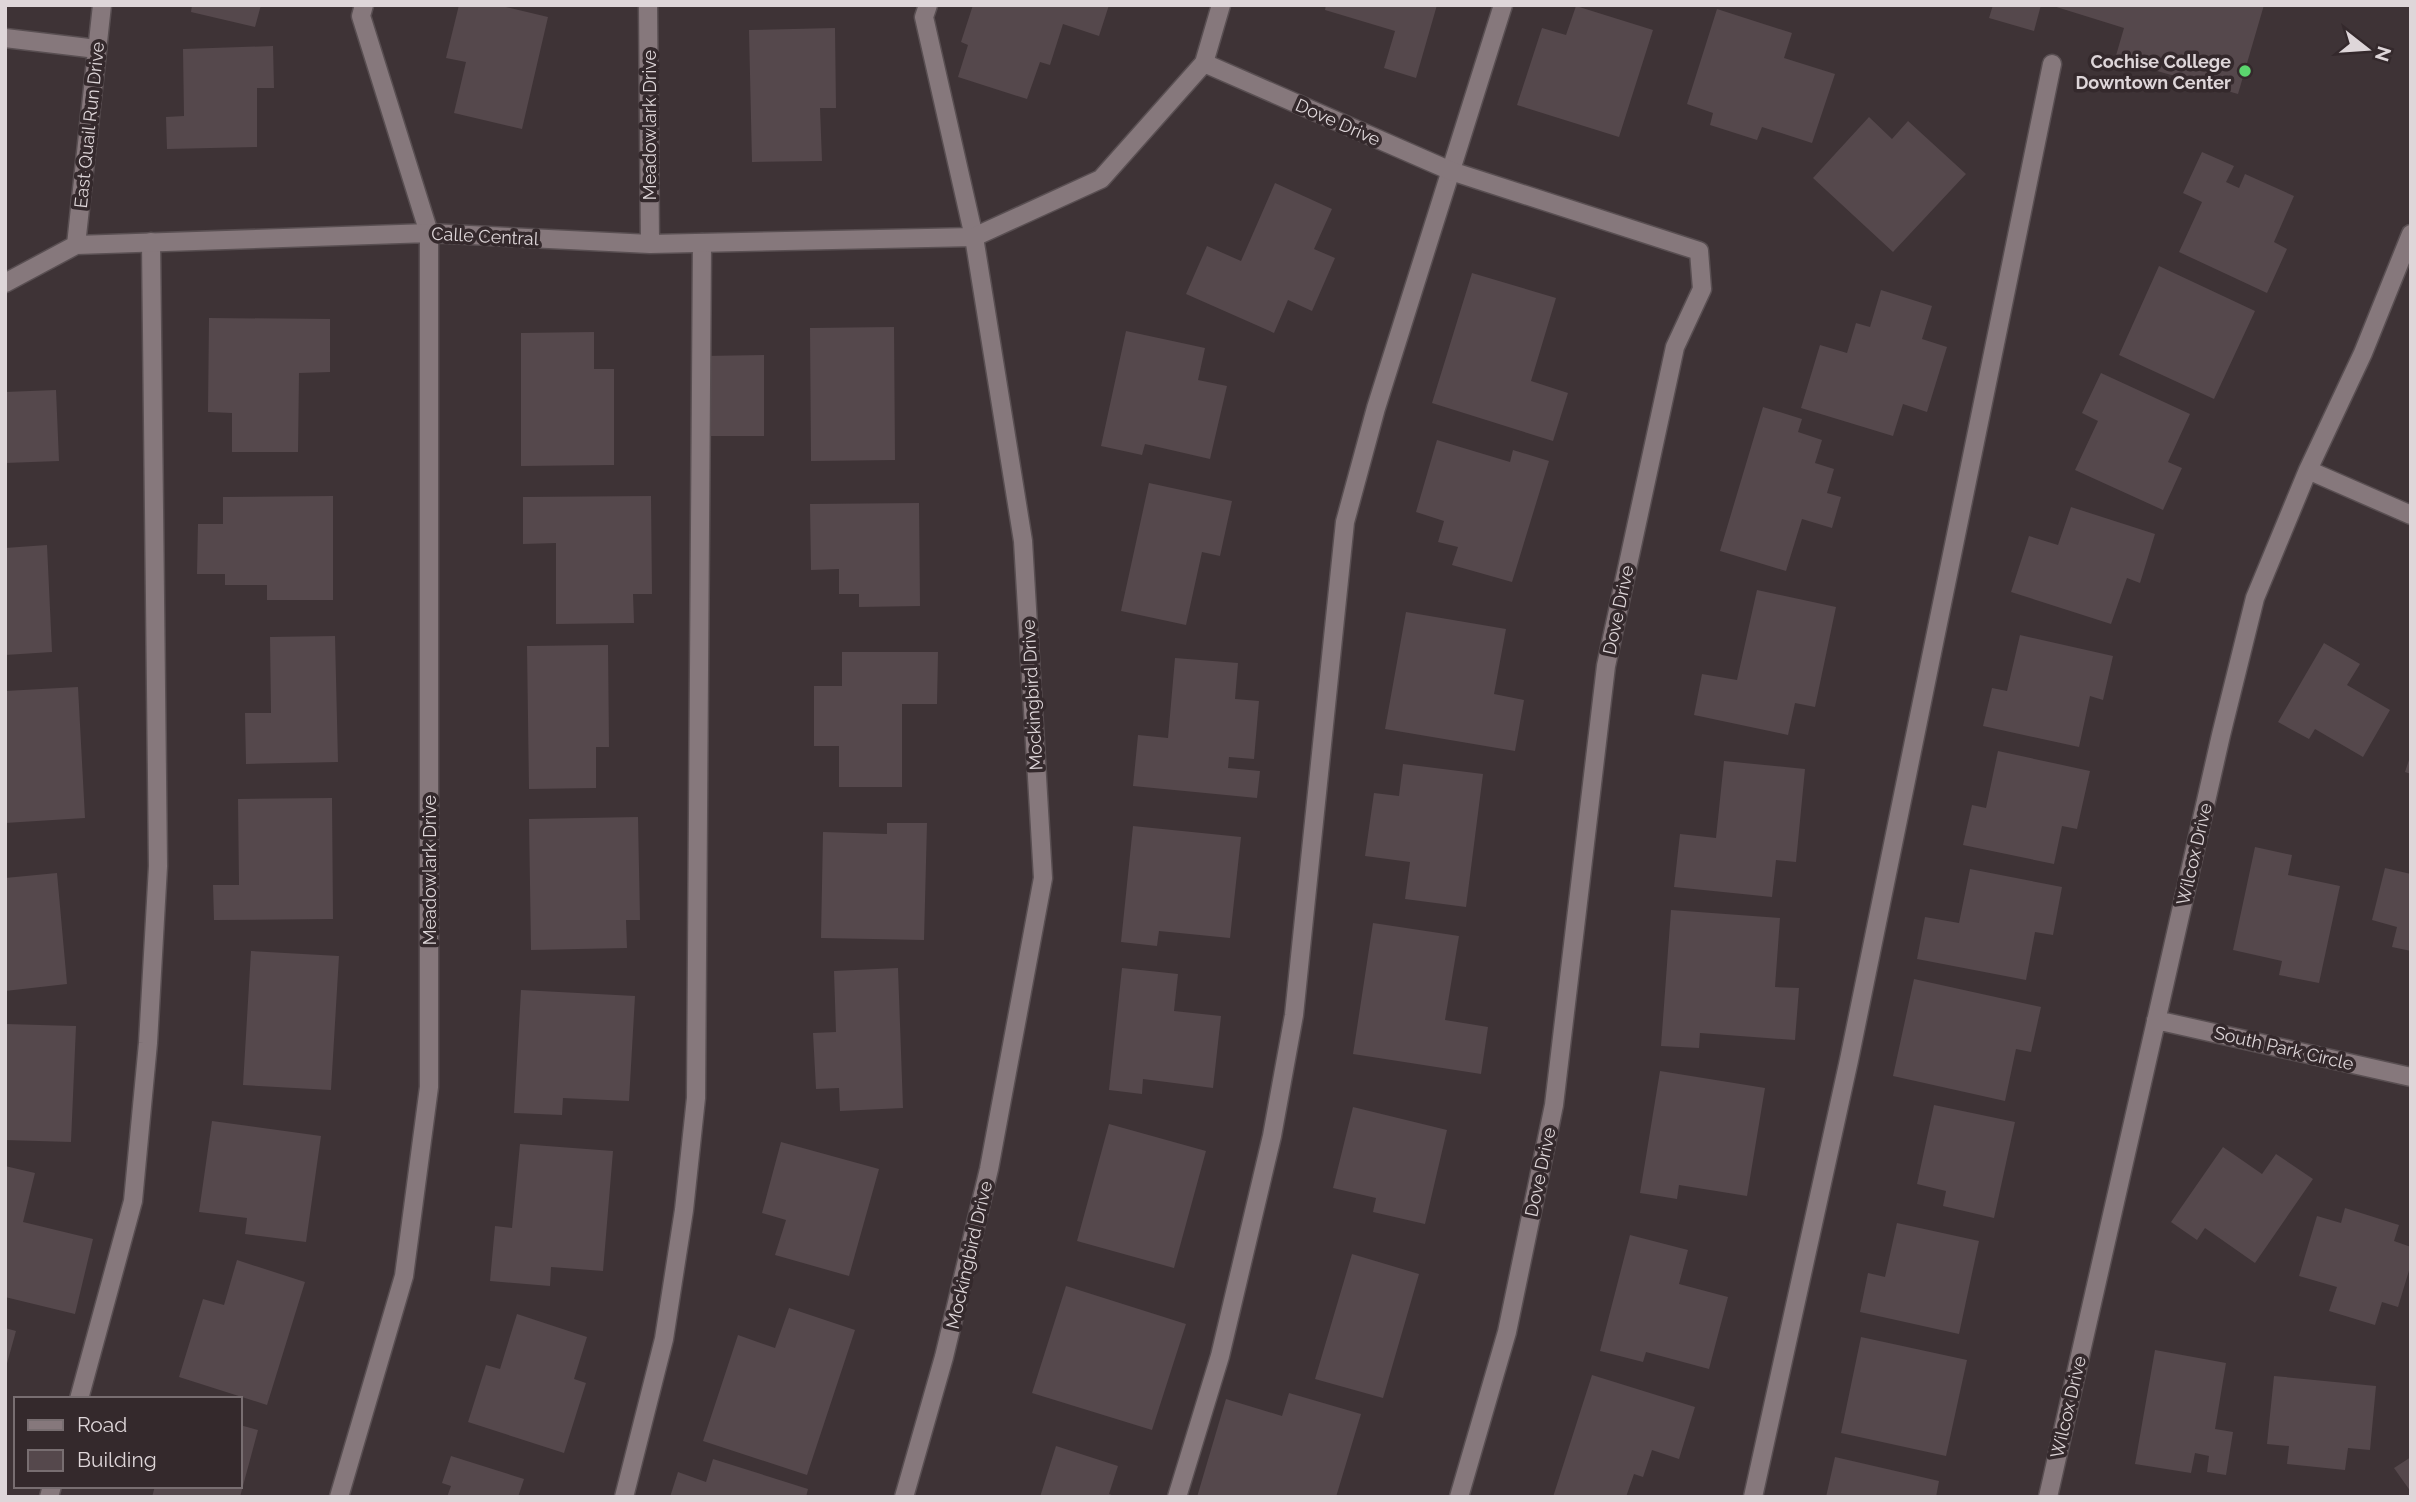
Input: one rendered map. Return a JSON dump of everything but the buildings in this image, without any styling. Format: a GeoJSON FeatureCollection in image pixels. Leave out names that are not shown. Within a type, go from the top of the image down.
{"type":"FeatureCollection","features":[{"type":"Feature","properties":{"kind":"street","name":"East Quail Run Drive"},"geometry":{"type":"LineString","coordinates":[[76,245],[102,5]]}},
{"type":"Feature","properties":{"kind":"street","name":"Meadowlark Drive"},"geometry":{"type":"LineString","coordinates":[[339,1497],[404,1276],[429,1087],[429,233],[361,16],[365,5]]}},
{"type":"Feature","properties":{"kind":"street","name":"Meadowlark Drive"},"geometry":{"type":"LineString","coordinates":[[648,5],[650,244]]}},
{"type":"Feature","properties":{"kind":"street","name":"Mockingbird Drive"},"geometry":{"type":"LineString","coordinates":[[904,1497],[944,1357],[989,1169],[1043,878],[1023,541],[974,237],[924,18],[928,5]]}},
{"type":"Feature","properties":{"kind":"street"},"geometry":{"type":"LineString","coordinates":[[974,237],[1101,179],[1204,63],[1221,5]]}},
{"type":"Feature","properties":{"kind":"street"},"geometry":{"type":"LineString","coordinates":[[1177,1497],[1220,1356],[1272,1136],[1294,1015],[1345,522],[1376,408],[1503,5]]}},
{"type":"Feature","properties":{"kind":"street"},"geometry":{"type":"LineString","coordinates":[[5,38],[97,50]]}},
{"type":"Feature","properties":{"kind":"street","name":"Dove Drive"},"geometry":{"type":"LineString","coordinates":[[1204,63],[1451,171],[1699,251],[1702,289],[1675,347],[1606,666],[1554,1105],[1507,1332],[1459,1497]]}},
{"type":"Feature","properties":{"kind":"street"},"geometry":{"type":"LineString","coordinates":[[1753,1497],[1857,1020],[2052,64]]}},
{"type":"Feature","properties":{"kind":"street","name":"Calle Central"},"geometry":{"type":"LineString","coordinates":[[5,283],[76,245],[429,233],[650,244],[974,237]]}},
{"type":"Feature","properties":{"kind":"street","name":"Wilcox Drive"},"geometry":{"type":"LineString","coordinates":[[2048,1497],[2255,598],[2308,470],[2363,353],[2411,234]]}},
{"type":"Feature","properties":{"kind":"street"},"geometry":{"type":"LineString","coordinates":[[80,1397],[133,1201],[148,1043],[158,866],[151,243]]}},
{"type":"Feature","properties":{"kind":"street"},"geometry":{"type":"LineString","coordinates":[[624,1497],[664,1339],[684,1210],[696,1098],[702,243]]}},
{"type":"Feature","properties":{"kind":"street"},"geometry":{"type":"LineString","coordinates":[[2308,470],[2411,515]]}},
{"type":"Feature","properties":{"kind":"street","name":"South Park Circle"},"geometry":{"type":"LineString","coordinates":[[2157,1020],[2411,1077]]}},
{"type":"Feature","properties":{"kind":"place","name":"Cochise College Downtown Center"},"geometry":{"type":"Point","coordinates":[2245,71]}}]}
